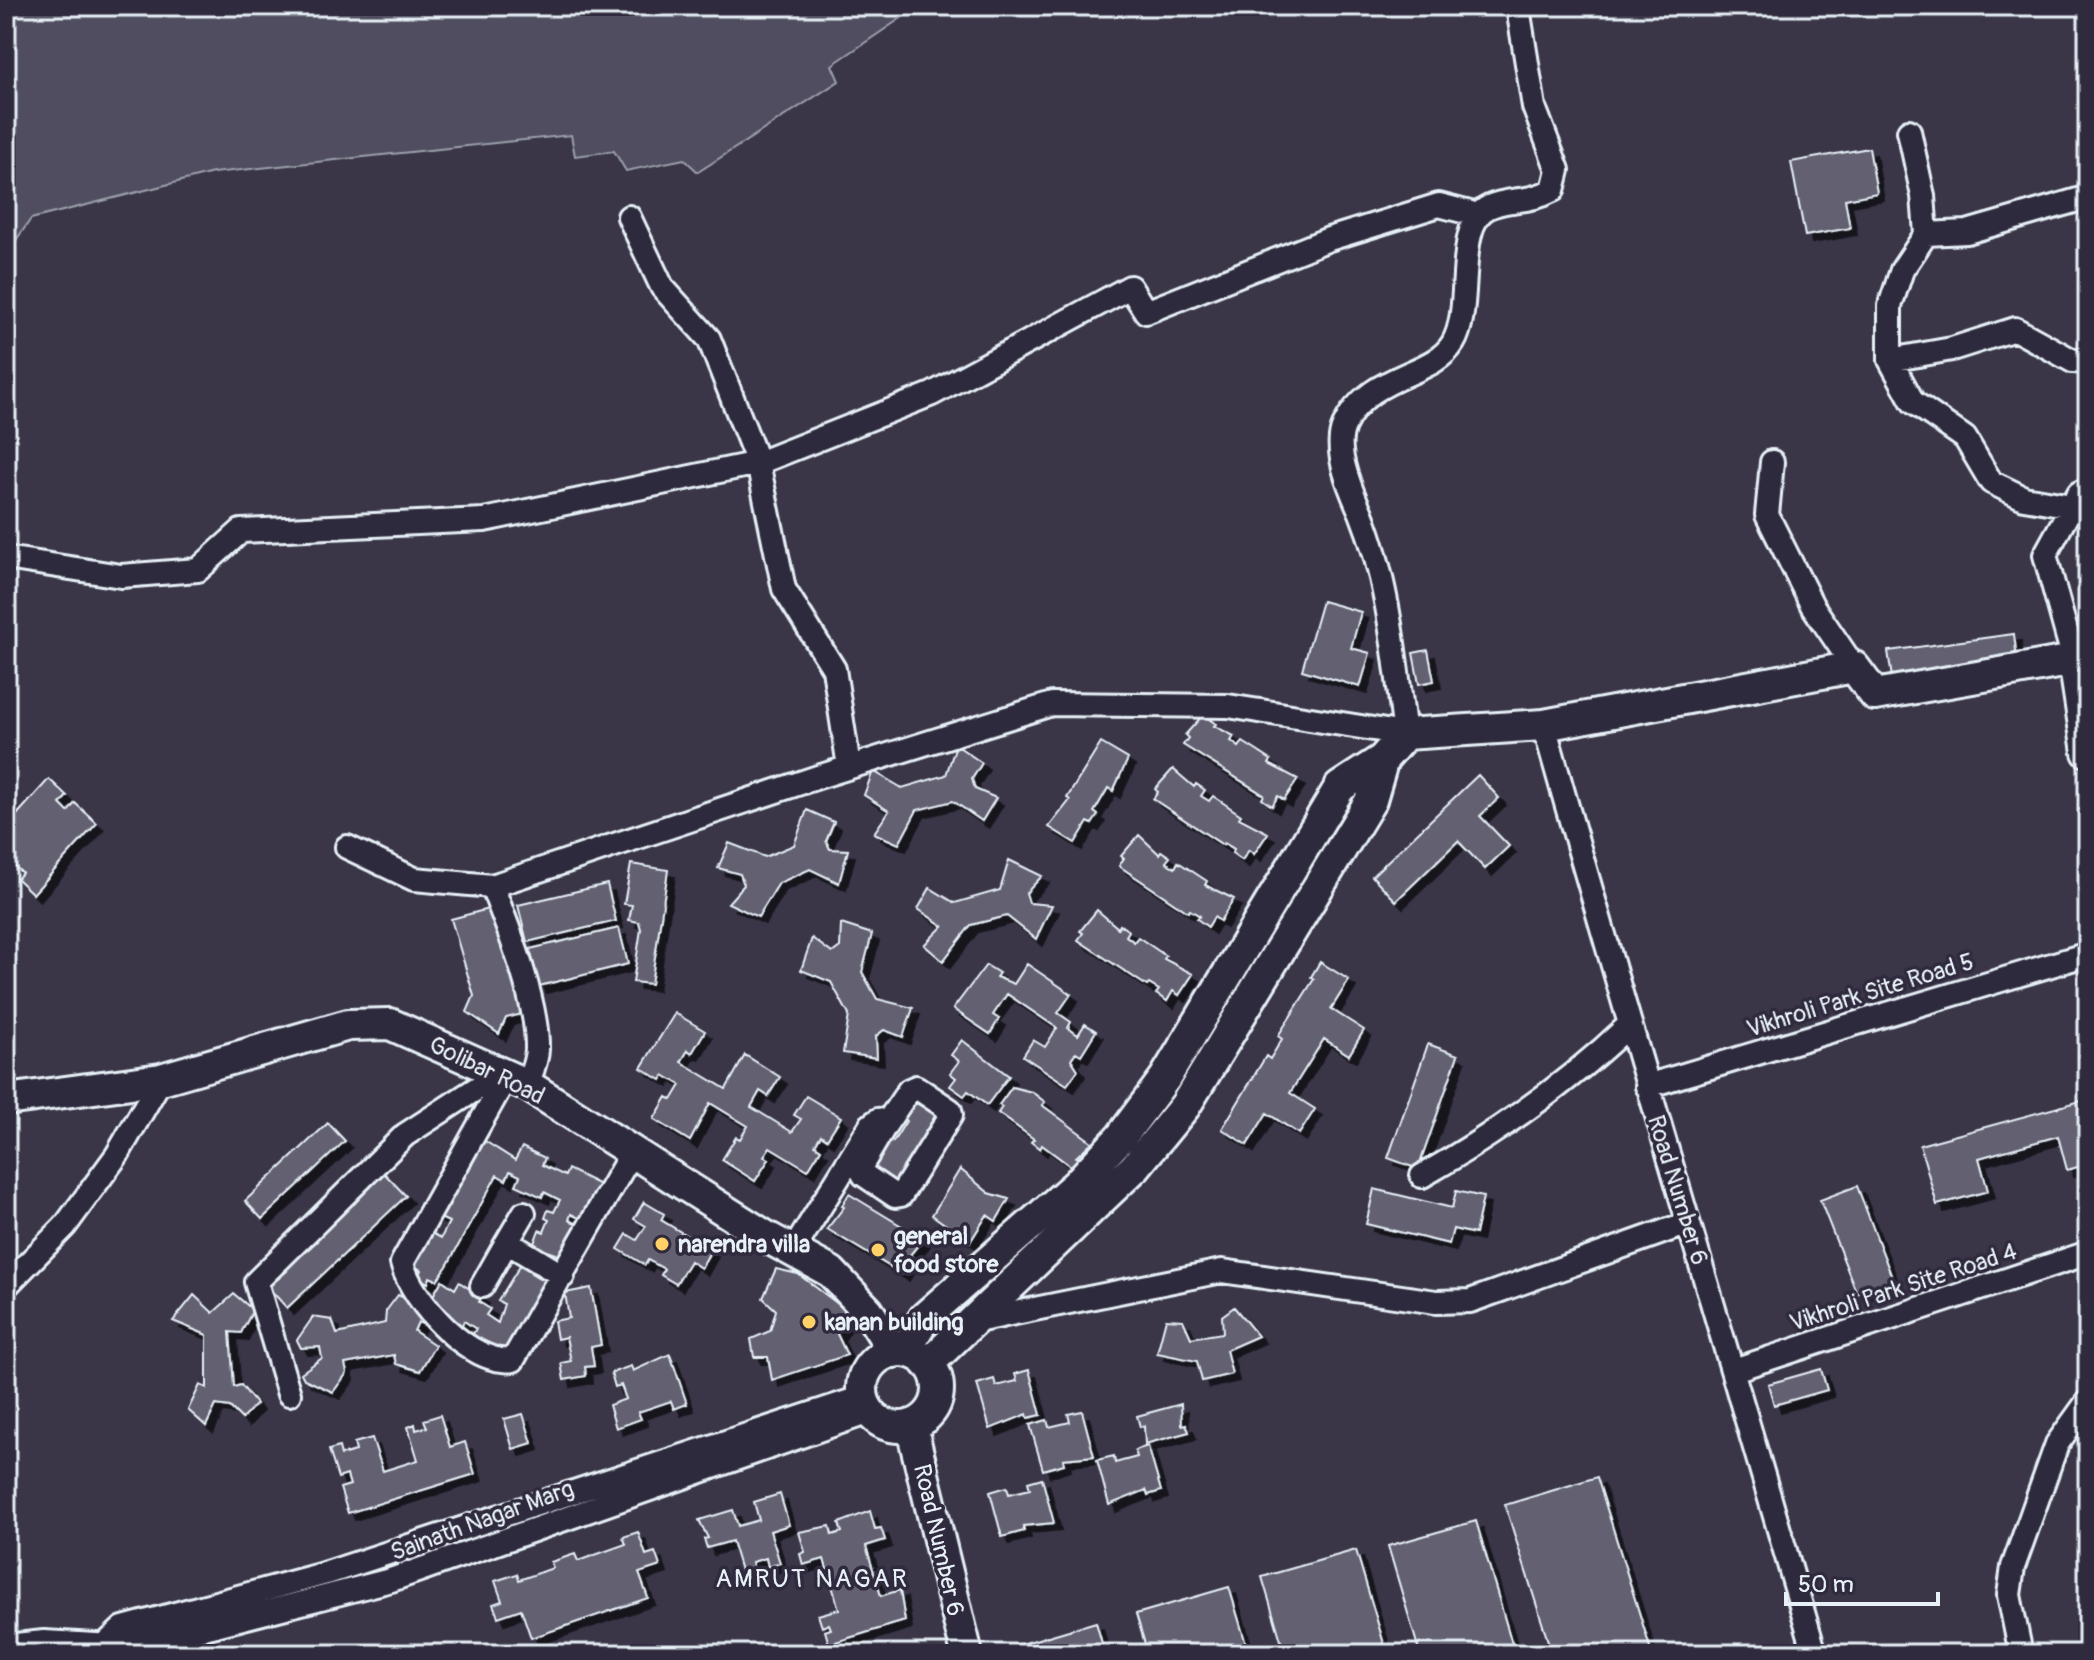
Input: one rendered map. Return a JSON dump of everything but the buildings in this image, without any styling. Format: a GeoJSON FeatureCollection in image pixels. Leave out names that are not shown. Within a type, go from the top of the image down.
{"type":"FeatureCollection","features":[{"type":"Feature","properties":{"kind":"street"},"geometry":{"type":"LineString","coordinates":[[976,1321],[1016,1282],[1132,1147],[1165,1078],[1340,787],[1383,759],[1405,734],[1381,574],[1344,476],[1343,428],[1361,402],[1385,382],[1431,362],[1453,344],[1464,311],[1469,233],[1478,215],[1490,206],[1533,200],[1553,190],[1558,170],[1534,107],[1519,14]]}},
{"type":"Feature","properties":{"kind":"street"},"geometry":{"type":"LineString","coordinates":[[1909,131],[1923,196],[1926,234],[1902,270],[1890,306],[1890,360],[1913,402],[1965,438],[1991,482],[2024,498],[2072,506]]}},
{"type":"Feature","properties":{"kind":"street"},"geometry":{"type":"LineString","coordinates":[[1926,234],[1967,232],[2088,197]]}},
{"type":"Feature","properties":{"kind":"street"},"geometry":{"type":"LineString","coordinates":[[6,558],[121,576],[198,570],[241,531],[484,520],[758,463],[932,394],[1130,287],[1146,312],[1329,239],[1439,205],[1478,215]]}},
{"type":"Feature","properties":{"kind":"street"},"geometry":{"type":"LineString","coordinates":[[629,217],[662,287],[709,339],[758,463],[784,589],[834,669],[849,767]]}},
{"type":"Feature","properties":{"kind":"street"},"geometry":{"type":"LineString","coordinates":[[1890,360],[1952,349],[2015,329],[2073,361],[2088,362]]}},
{"type":"Feature","properties":{"kind":"street"},"geometry":{"type":"LineString","coordinates":[[1772,462],[1767,515],[1812,605],[1875,695],[2074,660]]}},
{"type":"Feature","properties":{"kind":"street"},"geometry":{"type":"LineString","coordinates":[[2088,489],[2079,493],[2045,555],[2074,660],[2088,752]]}},
{"type":"Feature","properties":{"kind":"street"},"geometry":{"type":"LineString","coordinates":[[347,847],[414,879],[492,886],[849,767],[1052,704],[1228,706],[1405,734],[1544,725],[1854,667]]}},
{"type":"Feature","properties":{"kind":"street","name":"Road Number 6"},"geometry":{"type":"LineString","coordinates":[[1544,725],[1628,1026],[1734,1370],[1815,1654]]}},
{"type":"Feature","properties":{"kind":"street"},"geometry":{"type":"LineString","coordinates":[[909,1355],[925,1317],[993,1261],[1076,1185],[1185,1106],[1371,800],[1383,759]]}},
{"type":"Feature","properties":{"kind":"street"},"geometry":{"type":"LineString","coordinates":[[1299,854],[1327,874]]}},
{"type":"Feature","properties":{"kind":"street"},"geometry":{"type":"LineString","coordinates":[[289,1394],[256,1282],[405,1135],[511,1079],[537,1055],[536,1034],[511,937],[492,886]]}},
{"type":"Feature","properties":{"kind":"street","name":"Vikhroli Park Site Road 5"},"geometry":{"type":"LineString","coordinates":[[1647,1086],[2088,954]]}},
{"type":"Feature","properties":{"kind":"street"},"geometry":{"type":"LineString","coordinates":[[1232,966],[1259,983]]}},
{"type":"Feature","properties":{"kind":"street","name":"Golibar Road"},"geometry":{"type":"LineString","coordinates":[[6,1100],[161,1079],[348,1025],[390,1024],[511,1079],[831,1272],[937,1387],[936,1400],[922,1420],[911,1425]]}},
{"type":"Feature","properties":{"kind":"street"},"geometry":{"type":"LineString","coordinates":[[1422,1176],[1486,1139],[1589,1063],[1628,1026]]}},
{"type":"Feature","properties":{"kind":"street"},"geometry":{"type":"LineString","coordinates":[[6,1286],[65,1226],[117,1155],[161,1079]]}},
{"type":"Feature","properties":{"kind":"street"},"geometry":{"type":"LineString","coordinates":[[511,1079],[402,1263],[405,1276],[439,1322],[497,1362],[513,1360],[632,1152]]}},
{"type":"Feature","properties":{"kind":"street"},"geometry":{"type":"LineString","coordinates":[[916,1087],[950,1110],[951,1115],[901,1195],[895,1196],[864,1175],[860,1168],[886,1124],[909,1090],[916,1087]]}},
{"type":"Feature","properties":{"kind":"street"},"geometry":{"type":"LineString","coordinates":[[793,1251],[871,1125],[878,1120],[886,1124]]}},
{"type":"Feature","properties":{"kind":"street"},"geometry":{"type":"LineString","coordinates":[[482,1286],[524,1213]]}},
{"type":"Feature","properties":{"kind":"street"},"geometry":{"type":"LineString","coordinates":[[911,1425],[887,1425],[866,1405],[862,1385],[872,1363],[909,1355],[976,1321],[1222,1271],[1436,1302],[1470,1301],[1688,1223]]}},
{"type":"Feature","properties":{"kind":"street"},"geometry":{"type":"LineString","coordinates":[[507,1242],[563,1276]]}},
{"type":"Feature","properties":{"kind":"street","name":"Vikhroli Park Site Road 4"},"geometry":{"type":"LineString","coordinates":[[1734,1370],[2088,1253]]}},
{"type":"Feature","properties":{"kind":"street"},"geometry":{"type":"LineString","coordinates":[[993,1261],[1016,1282]]}},
{"type":"Feature","properties":{"kind":"street"},"geometry":{"type":"LineString","coordinates":[[2021,1654],[2009,1595],[2013,1567],[2057,1444],[2088,1401]]}},
{"type":"Feature","properties":{"kind":"street"},"geometry":{"type":"LineString","coordinates":[[105,1645],[123,1628],[327,1573],[866,1405]]}},
{"type":"Feature","properties":{"kind":"street","name":"Sainath Nagar Marg"},"geometry":{"type":"LineString","coordinates":[[6,1646],[44,1642],[130,1647],[333,1597],[391,1580],[866,1405]]}},
{"type":"Feature","properties":{"kind":"street","name":"Road Number 6"},"geometry":{"type":"LineString","coordinates":[[911,1425],[967,1654]]}},
{"type":"Feature","properties":{"kind":"street"},"geometry":{"type":"LineString","coordinates":[[327,1573],[333,1597]]}},
{"type":"Feature","properties":{"kind":"shaded area"},"geometry":{"type":"Polygon","coordinates":[[[6,6],[919,6],[832,65],[839,81],[698,172],[684,159],[626,171],[614,151],[575,156],[571,135],[213,173],[31,219],[7,253],[6,6]]]}},
{"type":"Feature","properties":{"kind":"place","name":"narendra villa"},"geometry":{"type":"Point","coordinates":[662,1244]}},
{"type":"Feature","properties":{"kind":"place","name":"general food store"},"geometry":{"type":"Point","coordinates":[878,1250]}},
{"type":"Feature","properties":{"kind":"place","name":"kanan building"},"geometry":{"type":"Point","coordinates":[809,1322]}},
{"type":"Feature","properties":{"kind":"district","name":"AMRUT NAGAR"},"geometry":{"type":"Point","coordinates":[812,1578]}}]}
